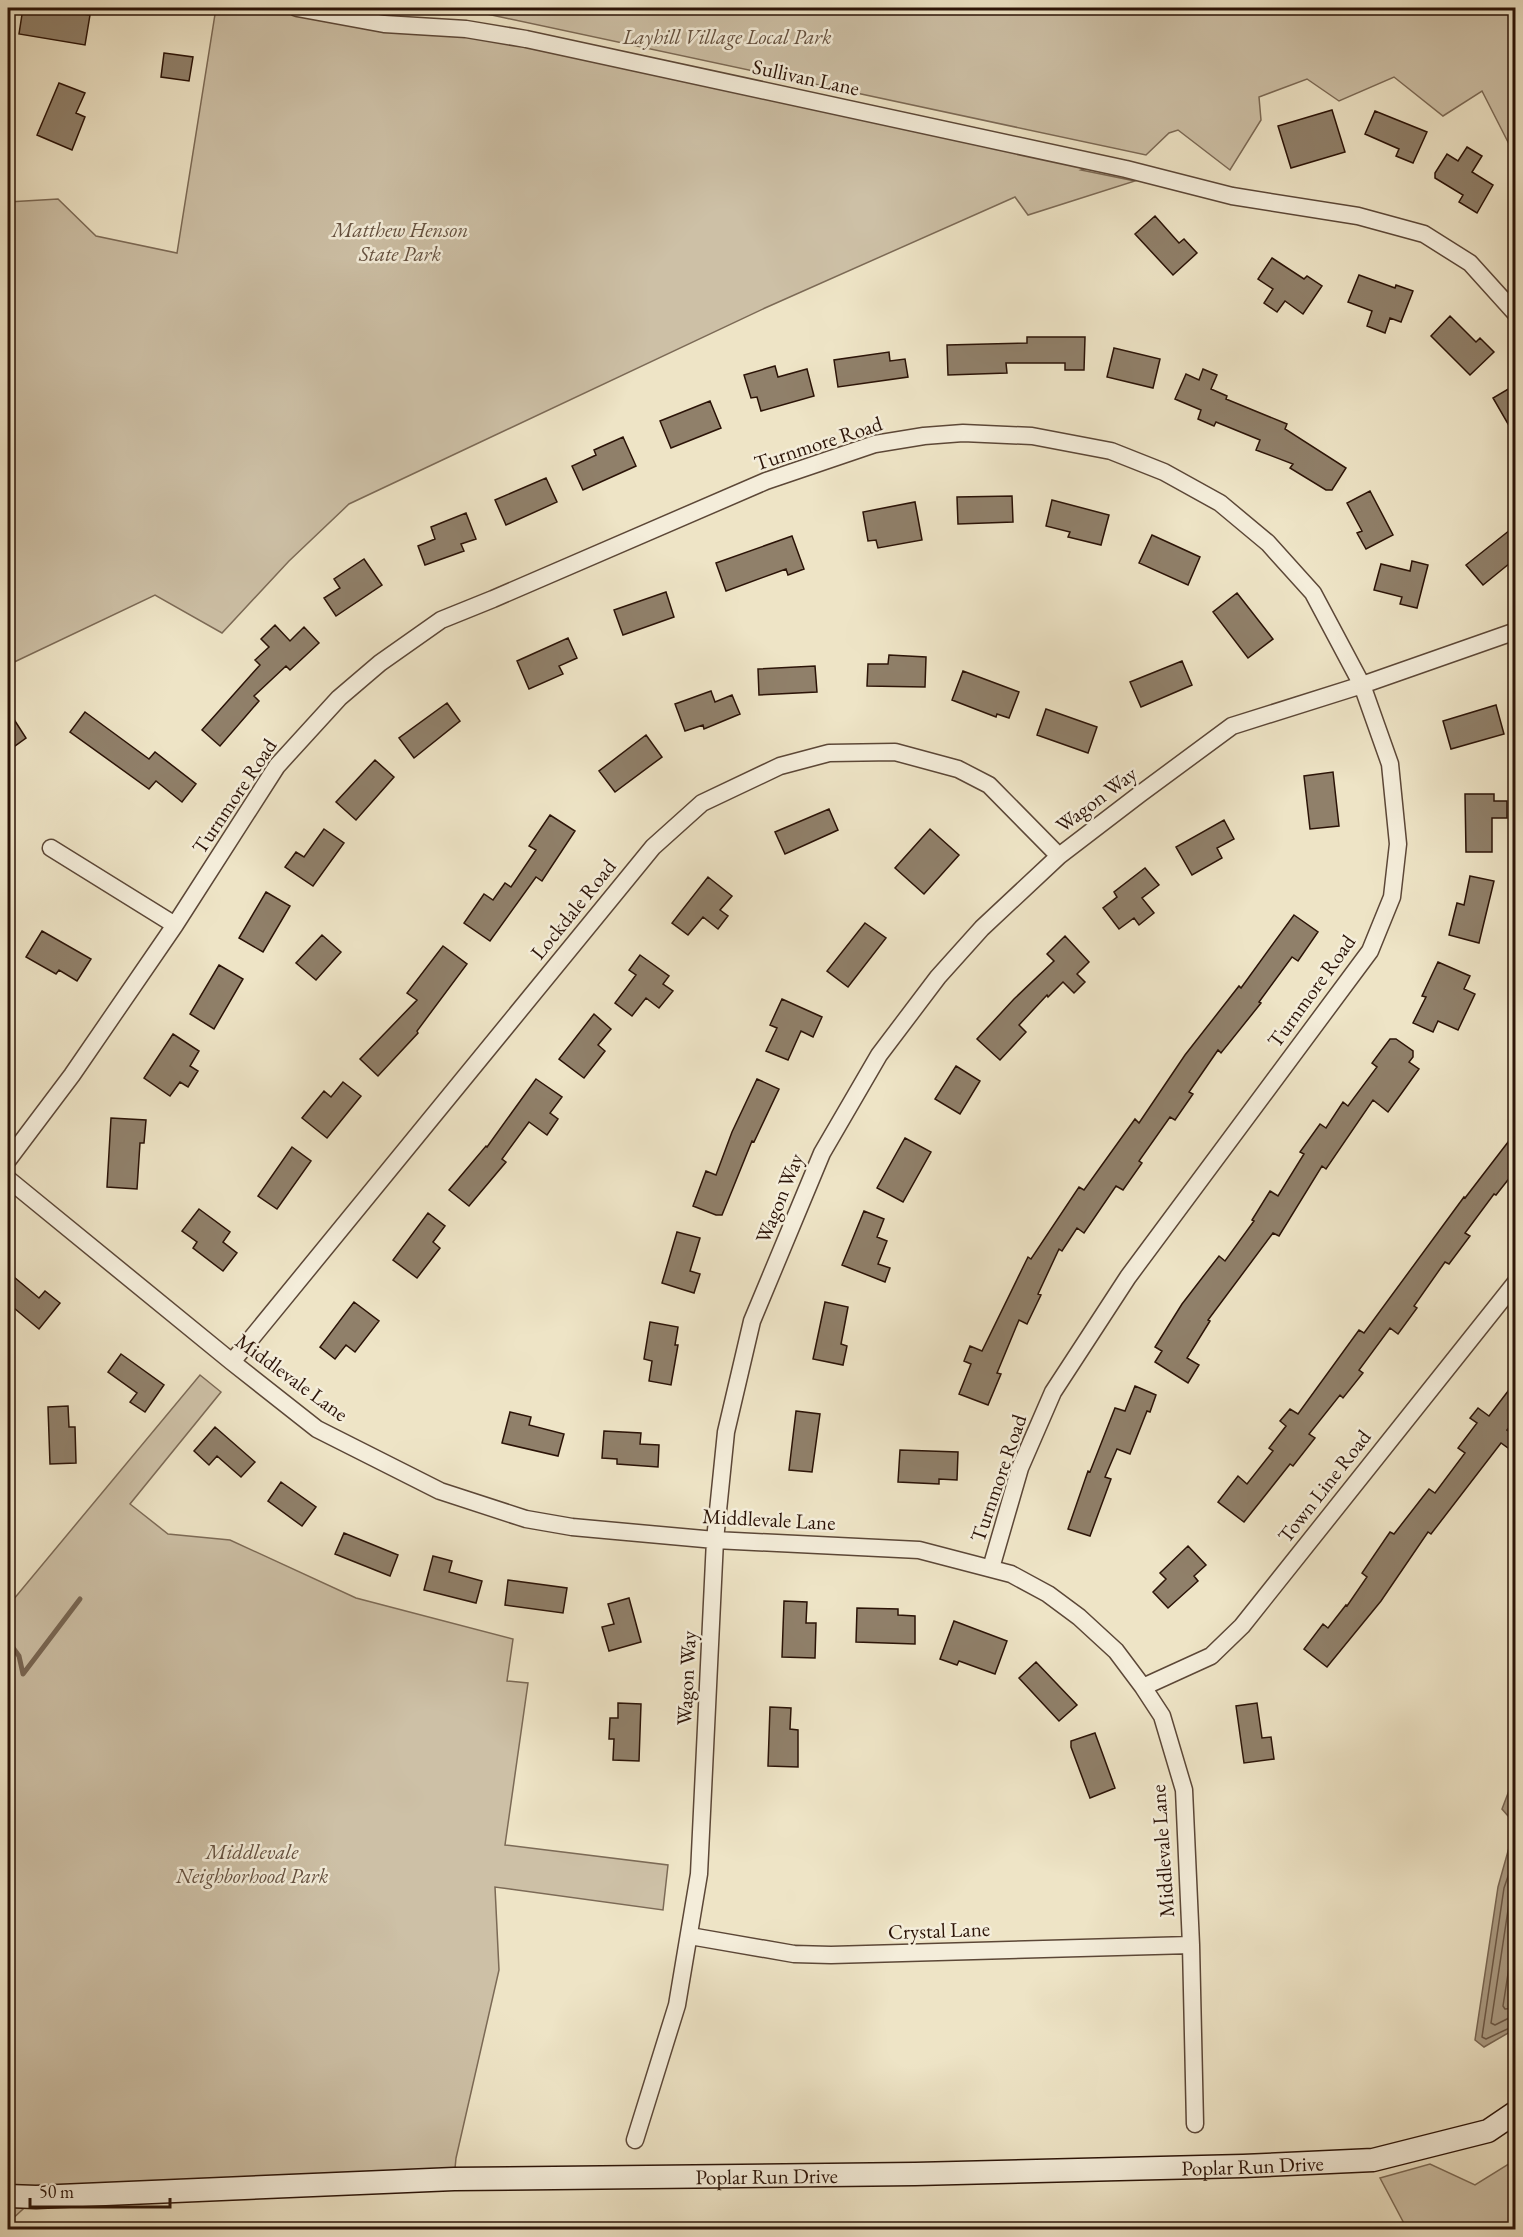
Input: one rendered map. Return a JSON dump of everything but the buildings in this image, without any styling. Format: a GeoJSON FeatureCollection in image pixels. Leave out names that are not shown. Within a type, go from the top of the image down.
{"type":"FeatureCollection","features":[{"type":"Feature","properties":{"kind":"street","name":"Sullivan Lane"},"geometry":{"type":"LineString","coordinates":[[297,8],[384,24],[466,29],[526,39],[1126,169],[1232,196],[1358,216],[1424,234],[1470,263],[1515,314]]}},
{"type":"Feature","properties":{"kind":"street","name":"Turnmore Road"},"geometry":{"type":"LineString","coordinates":[[8,1160],[72,1075],[175,925],[277,766],[339,698],[380,663],[441,620],[766,481],[874,444],[924,436],[963,433],[1032,436],[1110,452],[1164,472],[1220,503],[1268,543],[1312,593],[1362,685],[1390,764],[1398,844],[1392,897],[1370,951],[1128,1277],[1053,1392],[1020,1468],[991,1568]]}},
{"type":"Feature","properties":{"kind":"street","name":"Wagon Way"},"geometry":{"type":"LineString","coordinates":[[635,2140],[677,2005],[699,1874],[715,1539],[726,1432],[752,1321],[822,1153],[879,1055],[938,977],[982,928],[1059,856],[1232,726],[1362,685],[1515,631]]}},
{"type":"Feature","properties":{"kind":"street","name":"Lockdale Road"},"geometry":{"type":"LineString","coordinates":[[232,1362],[653,847],[702,803],[780,766],[809,758],[829,753],[895,752],[958,769],[989,785],[1059,856]]}},
{"type":"Feature","properties":{"kind":"street"},"geometry":{"type":"LineString","coordinates":[[51,848],[175,925]]}},
{"type":"Feature","properties":{"kind":"street","name":"Middlevale Lane"},"geometry":{"type":"LineString","coordinates":[[8,1179],[317,1429],[440,1491],[526,1520],[572,1527],[715,1539],[919,1550],[1011,1574],[1048,1594],[1079,1617],[1116,1651],[1162,1716],[1184,1790],[1191,1945],[1195,2124]]}},
{"type":"Feature","properties":{"kind":"street","name":"Town Line Road"},"geometry":{"type":"LineString","coordinates":[[1143,1687],[1211,1656],[1242,1626],[1515,1282]]}},
{"type":"Feature","properties":{"kind":"street","name":"Crystal Lane"},"geometry":{"type":"LineString","coordinates":[[690,1936],[794,1954],[831,1955],[1191,1945]]}},
{"type":"Feature","properties":{"kind":"street","name":"Poplar Run Drive"},"geometry":{"type":"LineString","coordinates":[[8,2196],[48,2197],[454,2179],[915,2174],[1243,2166],[1373,2160],[1488,2131],[1515,2112]]}},
{"type":"Feature","properties":{"kind":"green space","name":"Matthew Henson State Park"},"geometry":{"type":"Polygon","coordinates":[[[216,8],[346,8],[1095,164],[1081,170],[1135,181],[1028,215],[1015,197],[765,308],[349,504],[289,561],[222,633],[155,595],[8,665],[8,202],[58,199],[96,236],[177,253],[216,8]]]}},
{"type":"Feature","properties":{"kind":"green space","name":"Layhill Village Local Park"},"geometry":{"type":"Polygon","coordinates":[[[459,8],[1515,8],[1515,147],[1511,148],[1482,91],[1443,116],[1394,77],[1339,101],[1307,79],[1259,97],[1261,120],[1230,170],[1178,130],[1169,133],[1146,155],[459,8]]]}},
{"type":"Feature","properties":{"kind":"green space","name":"Middlevale Neighborhood Park"},"geometry":{"type":"Polygon","coordinates":[[[200,1375],[221,1392],[130,1504],[168,1534],[230,1540],[356,1598],[513,1639],[507,1681],[528,1683],[505,1845],[668,1865],[663,1910],[495,1887],[499,1970],[456,2158],[454,2179],[36,2197],[8,2223],[8,1606],[200,1375]]]}},
{"type":"Feature","properties":{"kind":"green space"},"geometry":{"type":"Polygon","coordinates":[[[1515,2160],[1515,2229],[1407,2229],[1380,2178],[1430,2164],[1475,2185],[1515,2160]]]}},
{"type":"Feature","properties":{"kind":"water"},"geometry":{"type":"Polygon","coordinates":[[[1515,1775],[1516,1824],[1502,1809],[1515,1775]]]}},
{"type":"Feature","properties":{"kind":"water"},"geometry":{"type":"Polygon","coordinates":[[[1510,1844],[1516,1849],[1515,2029],[1484,2047],[1475,2040],[1498,1887],[1510,1844]]]}},
{"type":"Feature","properties":{"kind":"waterway"},"geometry":{"type":"LineString","coordinates":[[8,1641],[19,1656],[23,1674],[80,1599]]}}]}
